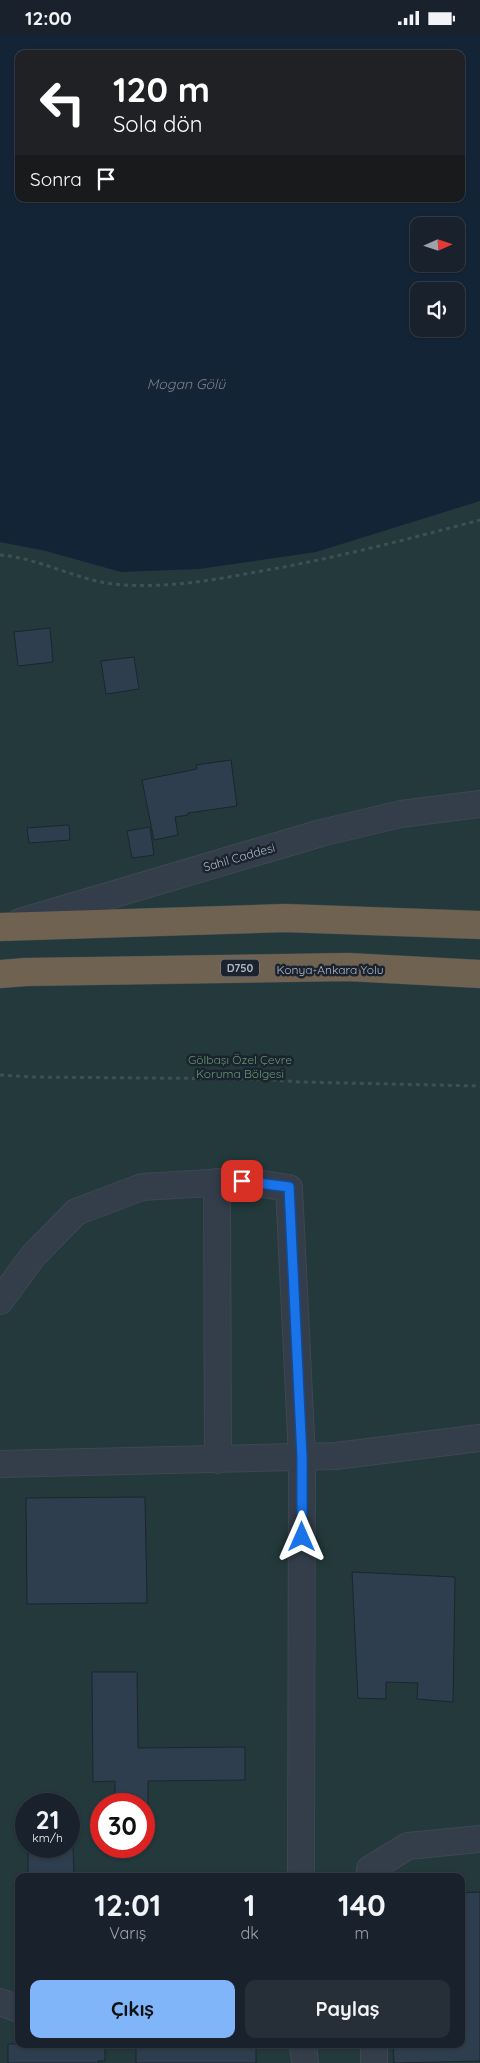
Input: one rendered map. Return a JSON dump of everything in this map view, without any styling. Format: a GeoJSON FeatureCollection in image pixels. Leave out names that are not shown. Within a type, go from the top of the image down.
{"type":"FeatureCollection","features":[{"type":"Feature","properties":{"kind":"highway"},"geometry":{"type":"LineString","coordinates":[[1,927],[285,918],[480,925]]}},
{"type":"Feature","properties":{"kind":"highway","name":"Konya-Ankara Yolu"},"geometry":{"type":"LineString","coordinates":[[0,974],[348,967],[480,974]]}},
{"type":"Feature","properties":{"kind":"street","name":"Sahil Caddesi"},"geometry":{"type":"LineString","coordinates":[[1,927],[321,833],[400,814],[480,804]]}},
{"type":"Feature","properties":{"kind":"street"},"geometry":{"type":"LineString","coordinates":[[0,1301],[33,1256],[76,1212],[142,1187],[242,1181],[289,1187],[302,1457],[301,1873]]}},
{"type":"Feature","properties":{"kind":"street"},"geometry":{"type":"LineString","coordinates":[[217,1182],[218,1459]]}},
{"type":"Feature","properties":{"kind":"street"},"geometry":{"type":"LineString","coordinates":[[0,1465],[336,1456],[480,1438]]}},
{"type":"Feature","properties":{"kind":"street"},"geometry":{"type":"LineString","coordinates":[[370,1873],[370,1869],[408,1846],[480,1839]]}},
{"type":"Feature","properties":{"kind":"street"},"geometry":{"type":"LineString","coordinates":[[0,2002],[15,2008]]}},
{"type":"Feature","properties":{"kind":"street"},"geometry":{"type":"LineString","coordinates":[[303,2048],[305,2063]]}},
{"type":"Feature","properties":{"kind":"street"},"geometry":{"type":"LineString","coordinates":[[374,2048],[374,2063]]}},
{"type":"Feature","properties":{"kind":"path"},"geometry":{"type":"LineString","coordinates":[[0,555],[24,558],[90,580],[142,585],[184,584],[312,562],[480,520]]}},
{"type":"Feature","properties":{"kind":"path"},"geometry":{"type":"LineString","coordinates":[[0,1075],[31,1077],[261,1079],[299,1082],[480,1086]]}},
{"type":"Feature","properties":{"kind":"green space","name":"Gölbaşı Özel Çevre Koruma Bölgesi"},"geometry":{"type":"Polygon","coordinates":[[[0,35],[480,35],[480,2063],[0,2063],[0,35]]]}},
{"type":"Feature","properties":{"kind":"water","name":"Mogan Gölü"},"geometry":{"type":"Polygon","coordinates":[[[0,35],[480,35],[480,501],[316,552],[199,569],[121,572],[46,551],[0,542],[0,35]]]}},
{"type":"Feature","properties":{"kind":"building"},"geometry":{"type":"Polygon","coordinates":[[[50,628],[53,662],[18,666],[14,632],[50,628]]]}},
{"type":"Feature","properties":{"kind":"building"},"geometry":{"type":"Polygon","coordinates":[[[134,657],[139,689],[106,694],[101,661],[134,657]]]}},
{"type":"Feature","properties":{"kind":"building"},"geometry":{"type":"Polygon","coordinates":[[[231,760],[237,806],[188,813],[188,815],[175,817],[178,835],[154,840],[142,780],[197,769],[196,765],[231,760]]]}},
{"type":"Feature","properties":{"kind":"building"},"geometry":{"type":"Polygon","coordinates":[[[69,825],[70,840],[29,843],[27,828],[69,825]]]}},
{"type":"Feature","properties":{"kind":"building"},"geometry":{"type":"Polygon","coordinates":[[[150,827],[154,855],[132,858],[127,831],[150,827]]]}},
{"type":"Feature","properties":{"kind":"building"},"geometry":{"type":"Polygon","coordinates":[[[145,1497],[147,1603],[27,1604],[26,1498],[145,1497]]]}},
{"type":"Feature","properties":{"kind":"building"},"geometry":{"type":"Polygon","coordinates":[[[352,1572],[455,1577],[453,1702],[417,1699],[418,1683],[386,1682],[386,1699],[358,1698],[352,1572]]]}},
{"type":"Feature","properties":{"kind":"building"},"geometry":{"type":"Polygon","coordinates":[[[92,1672],[137,1672],[138,1748],[245,1747],[245,1780],[148,1781],[148,1793],[115,1793],[115,1781],[93,1782],[92,1672]]]}},
{"type":"Feature","properties":{"kind":"building"},"geometry":{"type":"Polygon","coordinates":[[[28,1858],[73,1858],[74,1873],[28,1873],[28,1858]]]}},
{"type":"Feature","properties":{"kind":"building"},"geometry":{"type":"Polygon","coordinates":[[[480,1892],[480,2061],[394,2063],[393,2048],[465,2048],[465,1893],[480,1892]]]}},
{"type":"Feature","properties":{"kind":"building"},"geometry":{"type":"Polygon","coordinates":[[[8,2044],[15,2044],[15,2048],[105,2048],[105,2061],[98,2061],[98,2063],[8,2063],[8,2044]]]}},
{"type":"Feature","properties":{"kind":"building"},"geometry":{"type":"Polygon","coordinates":[[[136,2048],[256,2048],[256,2063],[136,2063],[136,2048]]]}},
{"type":"Feature","properties":{"kind":"route"},"geometry":{"type":"LineString","coordinates":[[242,1181],[289,1187],[302,1457],[302,1537]]}}]}
